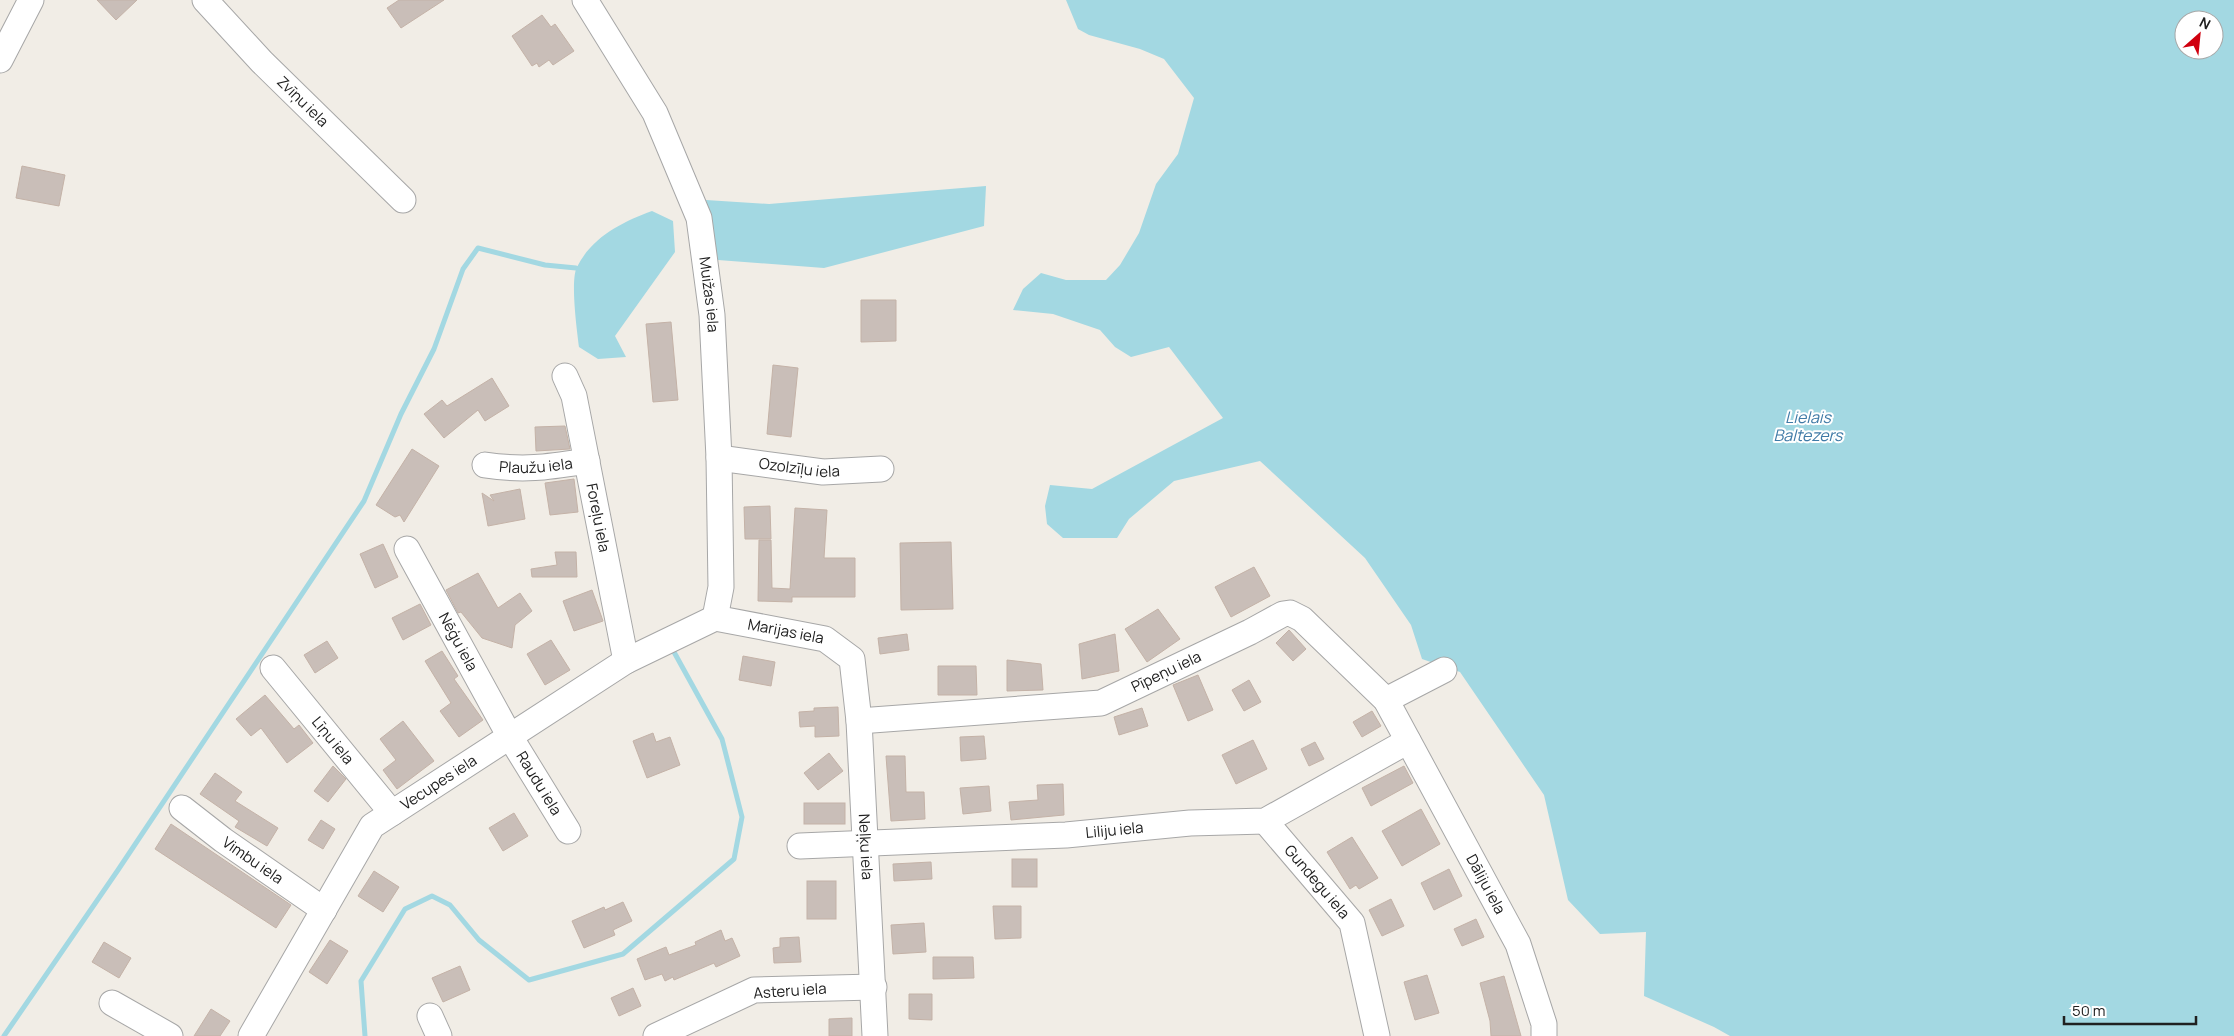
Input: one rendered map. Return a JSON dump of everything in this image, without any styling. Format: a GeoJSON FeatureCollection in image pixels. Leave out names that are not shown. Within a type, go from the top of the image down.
{"type":"FeatureCollection","features":[{"type":"Feature","properties":{"kind":"street"},"geometry":{"type":"LineString","coordinates":[[0,60],[31,0]]}},
{"type":"Feature","properties":{"kind":"street","name":"Zvīņu iela"},"geometry":{"type":"LineString","coordinates":[[205,0],[314,115],[403,200]]}},
{"type":"Feature","properties":{"kind":"street","name":"Muižas iela"},"geometry":{"type":"LineString","coordinates":[[585,0],[655,113],[699,218],[712,315],[719,458],[721,587],[715,618]]}},
{"type":"Feature","properties":{"kind":"street","name":"Foreļu iela"},"geometry":{"type":"LineString","coordinates":[[565,376],[574,396],[626,661]]}},
{"type":"Feature","properties":{"kind":"street","name":"Ozolzīļu iela"},"geometry":{"type":"LineString","coordinates":[[719,458],[822,472],[881,470]]}},
{"type":"Feature","properties":{"kind":"street","name":"Plaužu iela"},"geometry":{"type":"LineString","coordinates":[[485,465],[515,470],[542,468],[587,460]]}},
{"type":"Feature","properties":{"kind":"street","name":"Nēģu iela"},"geometry":{"type":"LineString","coordinates":[[406,549],[509,735]]}},
{"type":"Feature","properties":{"kind":"street","name":"Pīpeņu iela"},"geometry":{"type":"LineString","coordinates":[[859,721],[1101,703],[1250,632],[1283,614],[1290,613],[1302,619],[1386,700],[1408,742]]}},
{"type":"Feature","properties":{"kind":"street","name":"Marijas iela"},"geometry":{"type":"LineString","coordinates":[[715,618],[825,639],[852,659]]}},
{"type":"Feature","properties":{"kind":"street","name":"Vecupes iela"},"geometry":{"type":"LineString","coordinates":[[251,1036],[372,826],[509,735],[626,661],[715,618]]}},
{"type":"Feature","properties":{"kind":"street","name":"Neļķu iela"},"geometry":{"type":"LineString","coordinates":[[852,659],[859,721],[875,1036]]}},
{"type":"Feature","properties":{"kind":"street","name":"Līņu iela"},"geometry":{"type":"LineString","coordinates":[[273,668],[392,813]]}},
{"type":"Feature","properties":{"kind":"street"},"geometry":{"type":"LineString","coordinates":[[1386,700],[1444,670]]}},
{"type":"Feature","properties":{"kind":"street","name":"Raudu iela"},"geometry":{"type":"LineString","coordinates":[[509,735],[568,832]]}},
{"type":"Feature","properties":{"kind":"street","name":"Liliju iela"},"geometry":{"type":"LineString","coordinates":[[800,846],[1066,835],[1190,823],[1265,821],[1408,742]]}},
{"type":"Feature","properties":{"kind":"street","name":"Dāliju iela"},"geometry":{"type":"LineString","coordinates":[[1408,742],[1518,944],[1544,1024],[1544,1036]]}},
{"type":"Feature","properties":{"kind":"street","name":"Vimbu iela"},"geometry":{"type":"LineString","coordinates":[[182,808],[223,840],[324,910]]}},
{"type":"Feature","properties":{"kind":"street","name":"Gundegu iela"},"geometry":{"type":"LineString","coordinates":[[1265,821],[1352,923],[1377,1036]]}},
{"type":"Feature","properties":{"kind":"street","name":"Asteru iela"},"geometry":{"type":"LineString","coordinates":[[656,1036],[754,990],[874,987]]}},
{"type":"Feature","properties":{"kind":"street"},"geometry":{"type":"LineString","coordinates":[[112,1003],[170,1036]]}},
{"type":"Feature","properties":{"kind":"water","name":"Lielais Baltezers"},"geometry":{"type":"Polygon","coordinates":[[[1066,0],[2234,0],[2234,1036],[1730,1036],[1644,996],[1646,932],[1600,934],[1568,900],[1544,795],[1460,672],[1422,659],[1411,625],[1365,558],[1260,461],[1174,481],[1129,519],[1117,538],[1063,538],[1047,524],[1045,506],[1050,485],[1092,489],[1223,418],[1169,347],[1131,357],[1115,347],[1100,330],[1053,314],[1013,310],[1023,289],[1041,273],[1066,280],[1106,280],[1120,265],[1139,233],[1156,184],[1178,154],[1194,98],[1164,59],[1140,49],[1089,35],[1078,29],[1066,0]]]}},
{"type":"Feature","properties":{"kind":"water"},"geometry":{"type":"Polygon","coordinates":[[[986,186],[984,226],[824,268],[718,260],[706,200],[769,204],[986,186]]]}},
{"type":"Feature","properties":{"kind":"water"},"geometry":{"type":"Polygon","coordinates":[[[652,211],[673,221],[675,252],[615,336],[626,357],[598,359],[579,347],[574,294],[577,267],[583,256],[599,239],[630,220],[652,211]]]}},
{"type":"Feature","properties":{"kind":"building"},"geometry":{"type":"Polygon","coordinates":[[[97,0],[137,0],[116,20],[97,0]]]}},
{"type":"Feature","properties":{"kind":"building"},"geometry":{"type":"Polygon","coordinates":[[[399,0],[444,0],[401,28],[387,8],[399,0]]]}},
{"type":"Feature","properties":{"kind":"building"},"geometry":{"type":"Polygon","coordinates":[[[542,15],[551,27],[555,24],[574,51],[553,65],[549,60],[539,67],[537,63],[532,66],[512,36],[542,15]]]}},
{"type":"Feature","properties":{"kind":"building"},"geometry":{"type":"Polygon","coordinates":[[[22,166],[65,175],[59,206],[16,198],[22,166]]]}},
{"type":"Feature","properties":{"kind":"building"},"geometry":{"type":"Polygon","coordinates":[[[861,300],[896,300],[896,341],[861,342],[861,300]]]}},
{"type":"Feature","properties":{"kind":"building"},"geometry":{"type":"Polygon","coordinates":[[[671,322],[678,400],[653,402],[646,324],[671,322]]]}},
{"type":"Feature","properties":{"kind":"building"},"geometry":{"type":"Polygon","coordinates":[[[773,365],[798,368],[791,437],[767,434],[773,365]]]}},
{"type":"Feature","properties":{"kind":"building"},"geometry":{"type":"Polygon","coordinates":[[[492,378],[509,406],[485,421],[478,410],[444,438],[424,414],[442,400],[447,406],[492,378]]]}},
{"type":"Feature","properties":{"kind":"building"},"geometry":{"type":"Polygon","coordinates":[[[565,426],[570,449],[536,451],[535,427],[565,426]]]}},
{"type":"Feature","properties":{"kind":"building"},"geometry":{"type":"Polygon","coordinates":[[[412,449],[439,466],[404,522],[400,515],[395,517],[376,505],[412,449]]]}},
{"type":"Feature","properties":{"kind":"building"},"geometry":{"type":"Polygon","coordinates":[[[574,479],[578,512],[550,515],[545,483],[574,479]]]}},
{"type":"Feature","properties":{"kind":"building"},"geometry":{"type":"Polygon","coordinates":[[[520,489],[525,519],[488,526],[482,493],[494,501],[490,495],[520,489]]]}},
{"type":"Feature","properties":{"kind":"building"},"geometry":{"type":"Polygon","coordinates":[[[770,506],[771,539],[745,539],[744,507],[770,506]]]}},
{"type":"Feature","properties":{"kind":"building"},"geometry":{"type":"Polygon","coordinates":[[[795,508],[827,510],[824,558],[855,558],[855,597],[792,597],[792,602],[758,601],[759,540],[771,540],[772,588],[790,589],[795,508]]]}},
{"type":"Feature","properties":{"kind":"building"},"geometry":{"type":"Polygon","coordinates":[[[951,542],[953,609],[901,610],[900,543],[951,542]]]}},
{"type":"Feature","properties":{"kind":"building"},"geometry":{"type":"Polygon","coordinates":[[[383,544],[398,577],[375,588],[360,554],[383,544]]]}},
{"type":"Feature","properties":{"kind":"building"},"geometry":{"type":"Polygon","coordinates":[[[555,552],[576,552],[577,577],[532,577],[531,569],[557,565],[555,552]]]}},
{"type":"Feature","properties":{"kind":"building"},"geometry":{"type":"Polygon","coordinates":[[[1254,567],[1270,596],[1231,617],[1215,587],[1254,567]]]}},
{"type":"Feature","properties":{"kind":"building"},"geometry":{"type":"Polygon","coordinates":[[[478,573],[498,608],[520,593],[532,611],[515,625],[512,648],[482,638],[461,612],[458,613],[446,590],[478,573]]]}},
{"type":"Feature","properties":{"kind":"building"},"geometry":{"type":"Polygon","coordinates":[[[592,590],[603,621],[574,631],[563,601],[592,590]]]}},
{"type":"Feature","properties":{"kind":"building"},"geometry":{"type":"Polygon","coordinates":[[[420,604],[431,625],[403,640],[392,618],[420,604]]]}},
{"type":"Feature","properties":{"kind":"building"},"geometry":{"type":"Polygon","coordinates":[[[1158,609],[1180,639],[1147,662],[1125,629],[1158,609]]]}},
{"type":"Feature","properties":{"kind":"building"},"geometry":{"type":"Polygon","coordinates":[[[1289,630],[1306,649],[1293,661],[1276,643],[1289,630]]]}},
{"type":"Feature","properties":{"kind":"building"},"geometry":{"type":"Polygon","coordinates":[[[907,634],[909,650],[880,654],[878,638],[907,634]]]}},
{"type":"Feature","properties":{"kind":"building"},"geometry":{"type":"Polygon","coordinates":[[[1115,634],[1119,671],[1082,679],[1079,644],[1115,634]]]}},
{"type":"Feature","properties":{"kind":"building"},"geometry":{"type":"Polygon","coordinates":[[[551,640],[570,670],[545,685],[527,654],[551,640]]]}},
{"type":"Feature","properties":{"kind":"building"},"geometry":{"type":"Polygon","coordinates":[[[327,641],[338,658],[315,673],[304,655],[327,641]]]}},
{"type":"Feature","properties":{"kind":"building"},"geometry":{"type":"Polygon","coordinates":[[[442,651],[458,676],[454,679],[483,720],[459,737],[440,711],[451,703],[425,661],[442,651]]]}},
{"type":"Feature","properties":{"kind":"building"},"geometry":{"type":"Polygon","coordinates":[[[743,656],[775,662],[771,686],[739,680],[743,656]]]}},
{"type":"Feature","properties":{"kind":"building"},"geometry":{"type":"Polygon","coordinates":[[[1007,660],[1041,664],[1043,690],[1007,691],[1007,660]]]}},
{"type":"Feature","properties":{"kind":"building"},"geometry":{"type":"Polygon","coordinates":[[[938,666],[976,666],[977,695],[938,695],[938,666]]]}},
{"type":"Feature","properties":{"kind":"building"},"geometry":{"type":"Polygon","coordinates":[[[1198,675],[1213,710],[1188,721],[1173,685],[1198,675]]]}},
{"type":"Feature","properties":{"kind":"building"},"geometry":{"type":"Polygon","coordinates":[[[1249,680],[1261,702],[1244,711],[1232,690],[1249,680]]]}},
{"type":"Feature","properties":{"kind":"building"},"geometry":{"type":"Polygon","coordinates":[[[265,695],[294,729],[299,725],[313,743],[287,763],[261,728],[251,736],[236,719],[265,695]]]}},
{"type":"Feature","properties":{"kind":"building"},"geometry":{"type":"Polygon","coordinates":[[[838,707],[839,736],[815,737],[815,726],[800,727],[799,712],[814,711],[814,708],[838,707]]]}},
{"type":"Feature","properties":{"kind":"building"},"geometry":{"type":"Polygon","coordinates":[[[1142,708],[1148,726],[1119,735],[1114,717],[1142,708]]]}},
{"type":"Feature","properties":{"kind":"building"},"geometry":{"type":"Polygon","coordinates":[[[1372,711],[1381,726],[1362,737],[1353,722],[1372,711]]]}},
{"type":"Feature","properties":{"kind":"building"},"geometry":{"type":"Polygon","coordinates":[[[403,721],[434,761],[397,789],[383,770],[396,760],[380,739],[403,721]]]}},
{"type":"Feature","properties":{"kind":"building"},"geometry":{"type":"Polygon","coordinates":[[[653,733],[656,742],[670,737],[680,765],[647,778],[633,741],[653,733]]]}},
{"type":"Feature","properties":{"kind":"building"},"geometry":{"type":"Polygon","coordinates":[[[984,736],[986,759],[961,761],[960,737],[984,736]]]}},
{"type":"Feature","properties":{"kind":"building"},"geometry":{"type":"Polygon","coordinates":[[[1253,740],[1267,769],[1236,784],[1222,755],[1253,740]]]}},
{"type":"Feature","properties":{"kind":"building"},"geometry":{"type":"Polygon","coordinates":[[[1315,742],[1324,759],[1309,766],[1301,749],[1315,742]]]}},
{"type":"Feature","properties":{"kind":"building"},"geometry":{"type":"Polygon","coordinates":[[[829,753],[843,771],[818,790],[804,773],[829,753]]]}},
{"type":"Feature","properties":{"kind":"building"},"geometry":{"type":"Polygon","coordinates":[[[886,756],[905,756],[906,792],[924,792],[925,819],[891,821],[886,756]]]}},
{"type":"Feature","properties":{"kind":"building"},"geometry":{"type":"Polygon","coordinates":[[[333,766],[346,779],[328,802],[314,791],[333,766]]]}},
{"type":"Feature","properties":{"kind":"building"},"geometry":{"type":"Polygon","coordinates":[[[1404,766],[1413,783],[1371,806],[1362,788],[1404,766]]]}},
{"type":"Feature","properties":{"kind":"building"},"geometry":{"type":"Polygon","coordinates":[[[215,773],[242,792],[235,801],[278,828],[267,846],[235,827],[239,821],[200,794],[215,773]]]}},
{"type":"Feature","properties":{"kind":"building"},"geometry":{"type":"Polygon","coordinates":[[[1063,784],[1064,815],[1011,820],[1009,802],[1038,800],[1037,785],[1063,784]]]}},
{"type":"Feature","properties":{"kind":"building"},"geometry":{"type":"Polygon","coordinates":[[[989,786],[991,811],[963,814],[960,788],[989,786]]]}},
{"type":"Feature","properties":{"kind":"building"},"geometry":{"type":"Polygon","coordinates":[[[804,803],[845,803],[845,824],[804,824],[804,803]]]}},
{"type":"Feature","properties":{"kind":"building"},"geometry":{"type":"Polygon","coordinates":[[[1421,809],[1440,844],[1402,866],[1382,831],[1421,809]]]}},
{"type":"Feature","properties":{"kind":"building"},"geometry":{"type":"Polygon","coordinates":[[[514,813],[528,836],[503,851],[489,828],[514,813]]]}},
{"type":"Feature","properties":{"kind":"building"},"geometry":{"type":"Polygon","coordinates":[[[321,820],[335,829],[323,849],[308,840],[321,820]]]}},
{"type":"Feature","properties":{"kind":"building"},"geometry":{"type":"Polygon","coordinates":[[[171,824],[291,905],[276,928],[155,849],[171,824]]]}},
{"type":"Feature","properties":{"kind":"building"},"geometry":{"type":"Polygon","coordinates":[[[1352,837],[1378,878],[1359,889],[1356,885],[1350,889],[1327,852],[1352,837]]]}},
{"type":"Feature","properties":{"kind":"building"},"geometry":{"type":"Polygon","coordinates":[[[1012,859],[1037,859],[1037,887],[1012,887],[1012,859]]]}},
{"type":"Feature","properties":{"kind":"building"},"geometry":{"type":"Polygon","coordinates":[[[931,862],[932,879],[894,881],[893,864],[931,862]]]}},
{"type":"Feature","properties":{"kind":"building"},"geometry":{"type":"Polygon","coordinates":[[[1449,869],[1462,896],[1434,910],[1421,883],[1449,869]]]}},
{"type":"Feature","properties":{"kind":"building"},"geometry":{"type":"Polygon","coordinates":[[[374,871],[399,887],[383,912],[358,896],[374,871]]]}},
{"type":"Feature","properties":{"kind":"building"},"geometry":{"type":"Polygon","coordinates":[[[807,881],[836,881],[836,919],[807,919],[807,881]]]}},
{"type":"Feature","properties":{"kind":"building"},"geometry":{"type":"Polygon","coordinates":[[[1391,899],[1404,926],[1382,936],[1369,910],[1391,899]]]}},
{"type":"Feature","properties":{"kind":"building"},"geometry":{"type":"Polygon","coordinates":[[[623,902],[632,921],[613,930],[615,935],[584,948],[572,921],[604,907],[605,910],[623,902]]]}},
{"type":"Feature","properties":{"kind":"building"},"geometry":{"type":"Polygon","coordinates":[[[993,906],[1021,906],[1021,938],[995,939],[993,906]]]}},
{"type":"Feature","properties":{"kind":"building"},"geometry":{"type":"Polygon","coordinates":[[[1476,919],[1484,937],[1462,946],[1454,929],[1476,919]]]}},
{"type":"Feature","properties":{"kind":"building"},"geometry":{"type":"Polygon","coordinates":[[[924,923],[926,952],[893,954],[891,925],[924,923]]]}},
{"type":"Feature","properties":{"kind":"building"},"geometry":{"type":"Polygon","coordinates":[[[721,930],[725,941],[732,938],[740,956],[716,967],[714,963],[674,980],[673,977],[665,981],[662,974],[645,980],[637,959],[666,947],[669,955],[696,945],[695,942],[721,930]]]}},
{"type":"Feature","properties":{"kind":"building"},"geometry":{"type":"Polygon","coordinates":[[[799,937],[801,962],[774,963],[773,948],[780,947],[780,938],[799,937]]]}},
{"type":"Feature","properties":{"kind":"building"},"geometry":{"type":"Polygon","coordinates":[[[330,940],[348,951],[327,984],[309,972],[330,940]]]}},
{"type":"Feature","properties":{"kind":"building"},"geometry":{"type":"Polygon","coordinates":[[[104,942],[131,958],[119,978],[92,962],[104,942]]]}},
{"type":"Feature","properties":{"kind":"building"},"geometry":{"type":"Polygon","coordinates":[[[933,957],[973,957],[974,978],[933,979],[933,957]]]}},
{"type":"Feature","properties":{"kind":"building"},"geometry":{"type":"Polygon","coordinates":[[[460,966],[470,990],[443,1002],[432,978],[460,966]]]}},
{"type":"Feature","properties":{"kind":"building"},"geometry":{"type":"Polygon","coordinates":[[[1427,975],[1439,1013],[1415,1020],[1404,982],[1427,975]]]}},
{"type":"Feature","properties":{"kind":"building"},"geometry":{"type":"Polygon","coordinates":[[[1504,976],[1521,1036],[1491,1036],[1490,1021],[1480,983],[1504,976]]]}},
{"type":"Feature","properties":{"kind":"building"},"geometry":{"type":"Polygon","coordinates":[[[633,988],[641,1006],[619,1016],[611,998],[633,988]]]}},
{"type":"Feature","properties":{"kind":"building"},"geometry":{"type":"Polygon","coordinates":[[[909,994],[932,994],[932,1020],[909,1019],[909,994]]]}},
{"type":"Feature","properties":{"kind":"building"},"geometry":{"type":"Polygon","coordinates":[[[211,1009],[230,1021],[220,1036],[194,1036],[211,1009]]]}},
{"type":"Feature","properties":{"kind":"building"},"geometry":{"type":"Polygon","coordinates":[[[852,1018],[852,1036],[829,1036],[829,1019],[852,1018]]]}},
{"type":"Feature","properties":{"kind":"waterway"},"geometry":{"type":"LineString","coordinates":[[4,1036],[118,870],[364,501],[401,414],[434,349],[463,269],[478,248],[545,265],[576,268]]}},
{"type":"Feature","properties":{"kind":"waterway"},"geometry":{"type":"LineString","coordinates":[[365,1036],[361,981],[405,909],[432,896],[450,905],[479,940],[529,980],[623,954],[734,859],[742,817],[722,739],[674,652]]}}]}
